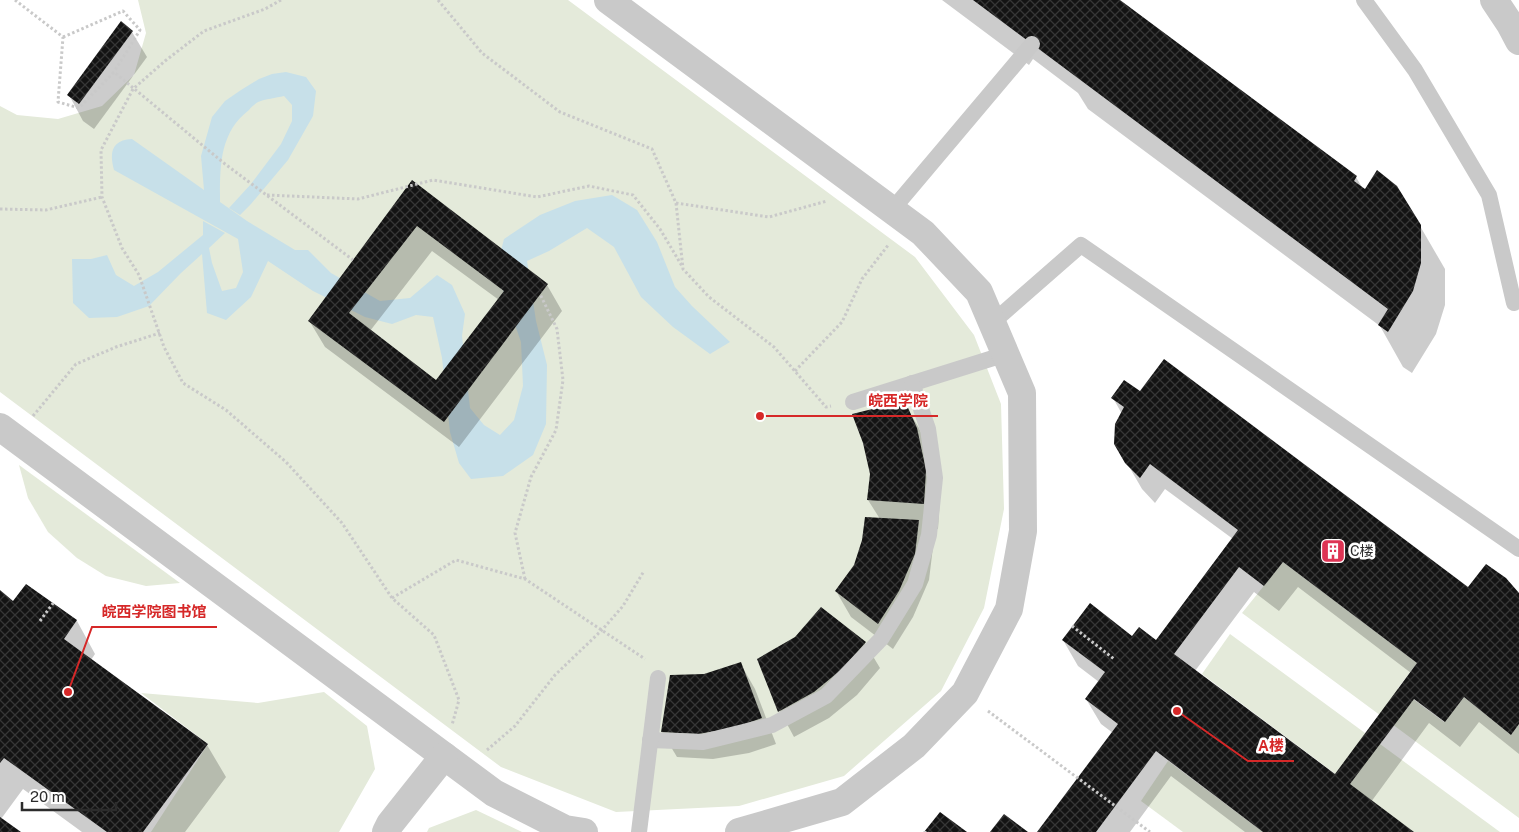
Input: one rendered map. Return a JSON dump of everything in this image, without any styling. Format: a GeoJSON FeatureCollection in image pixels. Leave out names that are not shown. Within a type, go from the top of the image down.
{"type":"FeatureCollection","features":[{"type":"Feature","properties":{"kind":"street"},"geometry":{"type":"LineString","coordinates":[[608,0],[923,233],[979,292],[1022,393],[1023,531],[1010,608],[965,693],[914,746],[842,802],[738,832]]}},
{"type":"Feature","properties":{"kind":"street"},"geometry":{"type":"LineString","coordinates":[[1494,0],[1519,40]]}},
{"type":"Feature","properties":{"kind":"street"},"geometry":{"type":"LineString","coordinates":[[8,433],[494,793],[565,829],[584,832]]}},
{"type":"Feature","properties":{"kind":"street"},"geometry":{"type":"LineString","coordinates":[[386,832],[390,824],[454,763]]}},
{"type":"Feature","properties":{"kind":"lane"},"geometry":{"type":"LineString","coordinates":[[1364,0],[1415,70],[1488,195],[1514,303]]}},
{"type":"Feature","properties":{"kind":"lane"},"geometry":{"type":"LineString","coordinates":[[899,215],[1032,44]]}},
{"type":"Feature","properties":{"kind":"lane"},"geometry":{"type":"LineString","coordinates":[[992,323],[1081,245],[1519,549]]}},
{"type":"Feature","properties":{"kind":"lane"},"geometry":{"type":"LineString","coordinates":[[853,402],[1006,354]]}},
{"type":"Feature","properties":{"kind":"lane"},"geometry":{"type":"LineString","coordinates":[[650,740],[703,742],[772,725],[826,696],[881,639],[914,584],[929,535],[936,478],[928,429],[912,383]]}},
{"type":"Feature","properties":{"kind":"lane"},"geometry":{"type":"LineString","coordinates":[[639,832],[658,678]]}},
{"type":"Feature","properties":{"kind":"path"},"geometry":{"type":"LineString","coordinates":[[15,0],[63,37]]}},
{"type":"Feature","properties":{"kind":"path"},"geometry":{"type":"LineString","coordinates":[[281,0],[265,9],[204,31],[165,61],[134,89],[101,150],[102,197],[122,248],[139,275],[164,347],[183,383],[226,410],[286,462],[342,523],[392,598],[434,636],[459,700],[454,763]]}},
{"type":"Feature","properties":{"kind":"path"},"geometry":{"type":"LineString","coordinates":[[438,0],[482,53],[560,112],[652,149],[676,203],[683,269]]}},
{"type":"Feature","properties":{"kind":"path"},"geometry":{"type":"LineString","coordinates":[[123,11],[140,30],[114,72],[79,108],[58,102],[63,37],[123,11]]}},
{"type":"Feature","properties":{"kind":"path"},"geometry":{"type":"LineString","coordinates":[[114,72],[225,164],[353,260]]}},
{"type":"Feature","properties":{"kind":"path"},"geometry":{"type":"LineString","coordinates":[[266,195],[358,200],[433,180],[537,197],[588,186],[633,195],[660,229],[683,269],[709,297],[774,347],[826,406],[853,402]]}},
{"type":"Feature","properties":{"kind":"path"},"geometry":{"type":"LineString","coordinates":[[676,203],[769,217],[866,190]]}},
{"type":"Feature","properties":{"kind":"path"},"geometry":{"type":"LineString","coordinates":[[0,209],[46,210],[102,197]]}},
{"type":"Feature","properties":{"kind":"path"},"geometry":{"type":"LineString","coordinates":[[796,371],[842,322],[862,279],[899,215]]}},
{"type":"Feature","properties":{"kind":"path"},"geometry":{"type":"LineString","coordinates":[[525,579],[515,533],[531,477],[556,430],[563,380],[557,328],[540,294]]}},
{"type":"Feature","properties":{"kind":"path"},"geometry":{"type":"LineString","coordinates":[[8,433],[76,364],[116,347],[160,333]]}},
{"type":"Feature","properties":{"kind":"path"},"geometry":{"type":"LineString","coordinates":[[392,598],[456,560],[525,579],[645,659],[658,678]]}},
{"type":"Feature","properties":{"kind":"path"},"geometry":{"type":"LineString","coordinates":[[454,763],[515,726],[555,675],[602,630],[622,606],[644,571]]}},
{"type":"Feature","properties":{"kind":"path"},"geometry":{"type":"LineString","coordinates":[[40,621],[54,602]]}},
{"type":"Feature","properties":{"kind":"path"},"geometry":{"type":"LineString","coordinates":[[1072,626],[1114,660]]}},
{"type":"Feature","properties":{"kind":"path"},"geometry":{"type":"LineString","coordinates":[[965,693],[1150,832]]}},
{"type":"Feature","properties":{"kind":"green space"},"geometry":{"type":"Polygon","coordinates":[[[138,0],[568,0],[915,257],[974,335],[1001,404],[1004,509],[984,608],[941,691],[844,776],[739,806],[616,812],[501,767],[0,392],[0,106],[17,115],[58,119],[102,106],[134,75],[146,33],[138,0]]]}},
{"type":"Feature","properties":{"kind":"green space"},"geometry":{"type":"Polygon","coordinates":[[[19,465],[180,583],[146,586],[106,576],[77,558],[48,532],[28,498],[19,465]]]}},
{"type":"Feature","properties":{"kind":"green space"},"geometry":{"type":"Polygon","coordinates":[[[1283,562],[1417,663],[1398,688],[1444,722],[1464,697],[1511,735],[1519,724],[1519,818],[1242,613],[1283,562]]]}},
{"type":"Feature","properties":{"kind":"green space"},"geometry":{"type":"Polygon","coordinates":[[[1230,634],[1500,832],[1413,832],[1202,674],[1230,634]]]}},
{"type":"Feature","properties":{"kind":"green space"},"geometry":{"type":"Polygon","coordinates":[[[324,692],[367,726],[375,769],[339,832],[151,832],[208,744],[141,693],[258,703],[324,692]]]}},
{"type":"Feature","properties":{"kind":"green space"},"geometry":{"type":"Polygon","coordinates":[[[1168,761],[1263,832],[1183,832],[1141,801],[1168,761]]]}},
{"type":"Feature","properties":{"kind":"green space"},"geometry":{"type":"Polygon","coordinates":[[[476,810],[522,832],[427,832],[429,828],[476,810]]]}},
{"type":"Feature","properties":{"kind":"water"},"geometry":{"type":"Polygon","coordinates":[[[286,72],[306,77],[316,91],[313,116],[288,160],[240,215],[229,208],[251,184],[281,144],[292,121],[292,105],[284,96],[261,101],[239,119],[232,129],[223,152],[220,176],[220,202],[247,221],[295,250],[308,250],[331,273],[380,301],[410,298],[437,275],[452,285],[465,314],[462,336],[470,408],[484,425],[500,435],[514,420],[523,386],[521,342],[496,270],[504,239],[540,215],[575,201],[612,195],[637,210],[657,242],[675,287],[730,342],[710,354],[673,327],[641,297],[614,247],[587,228],[549,251],[527,261],[536,321],[547,365],[546,424],[533,455],[503,476],[471,479],[459,463],[450,432],[442,358],[433,317],[416,315],[392,324],[365,317],[313,291],[268,261],[251,297],[226,320],[207,313],[202,254],[149,306],[117,317],[89,318],[73,303],[72,259],[91,259],[107,255],[116,275],[134,286],[158,272],[203,235],[203,221],[225,233],[209,248],[212,263],[222,291],[236,288],[243,272],[238,239],[114,170],[112,153],[120,142],[132,139],[204,190],[201,156],[212,117],[225,101],[259,79],[272,74],[286,72]]]}},
{"type":"Feature","properties":{"kind":"building"},"geometry":{"type":"Polygon","coordinates":[[[973,0],[1120,0],[1357,176],[1354,181],[1365,189],[1377,170],[1397,186],[1421,225],[1421,263],[1413,291],[1388,332],[1378,325],[1388,309],[973,0]]]}},
{"type":"Feature","properties":{"kind":"building"},"geometry":{"type":"Polygon","coordinates":[[[121,21],[133,31],[79,104],[67,95],[121,21]]]}},
{"type":"Feature","properties":{"kind":"building"},"geometry":{"type":"Polygon","coordinates":[[[412,180],[548,284],[444,422],[308,321],[412,180]],[[417,226],[349,313],[436,380],[504,291],[417,226]]]}},
{"type":"Feature","properties":{"kind":"building"},"geometry":{"type":"Polygon","coordinates":[[[1164,359],[1468,587],[1486,564],[1506,578],[1519,593],[1519,724],[1511,735],[1464,697],[1445,722],[1414,699],[1350,784],[1414,832],[1263,832],[1156,751],[1096,832],[1037,832],[1118,724],[1085,699],[1105,672],[1062,640],[1090,603],[1132,636],[1139,627],[1156,640],[1238,530],[1150,464],[1140,478],[1125,463],[1114,444],[1115,424],[1124,407],[1111,398],[1124,380],[1140,391],[1164,359]],[[1283,562],[1264,586],[1239,567],[1174,654],[1335,774],[1417,663],[1283,562]]]}},
{"type":"Feature","properties":{"kind":"building"},"geometry":{"type":"Polygon","coordinates":[[[905,401],[917,428],[926,470],[924,504],[867,500],[870,474],[863,443],[852,414],[905,401]]]}},
{"type":"Feature","properties":{"kind":"building"},"geometry":{"type":"Polygon","coordinates":[[[865,517],[919,520],[915,554],[899,591],[878,624],[835,591],[854,565],[862,540],[865,517]]]}},
{"type":"Feature","properties":{"kind":"building"},"geometry":{"type":"Polygon","coordinates":[[[26,584],[77,620],[64,639],[208,744],[143,832],[107,832],[4,758],[0,763],[0,590],[13,601],[26,584]]]}},
{"type":"Feature","properties":{"kind":"building"},"geometry":{"type":"Polygon","coordinates":[[[821,607],[866,642],[842,669],[814,692],[778,712],[757,659],[795,637],[821,607]]]}},
{"type":"Feature","properties":{"kind":"building"},"geometry":{"type":"Polygon","coordinates":[[[741,662],[762,718],[733,728],[698,734],[661,732],[670,675],[704,674],[741,662]]]}},
{"type":"Feature","properties":{"kind":"building"},"geometry":{"type":"Polygon","coordinates":[[[940,812],[967,832],[924,832],[940,812]]]}},
{"type":"Feature","properties":{"kind":"building"},"geometry":{"type":"Polygon","coordinates":[[[1004,814],[1028,832],[990,832],[1004,814]]]}},
{"type":"Feature","properties":{"kind":"building"},"geometry":{"type":"Polygon","coordinates":[[[0,817],[21,832],[0,832],[0,817]]]}},
{"type":"Feature","properties":{"kind":"place","name":"皖西学院"},"geometry":{"type":"Point","coordinates":[760,416]}},
{"type":"Feature","properties":{"kind":"place","name":"C楼"},"geometry":{"type":"Point","coordinates":[1333,551]}},
{"type":"Feature","properties":{"kind":"place","name":"皖西学院图书馆"},"geometry":{"type":"Point","coordinates":[68,692]}},
{"type":"Feature","properties":{"kind":"place","name":"A楼"},"geometry":{"type":"Point","coordinates":[1177,711]}}]}
